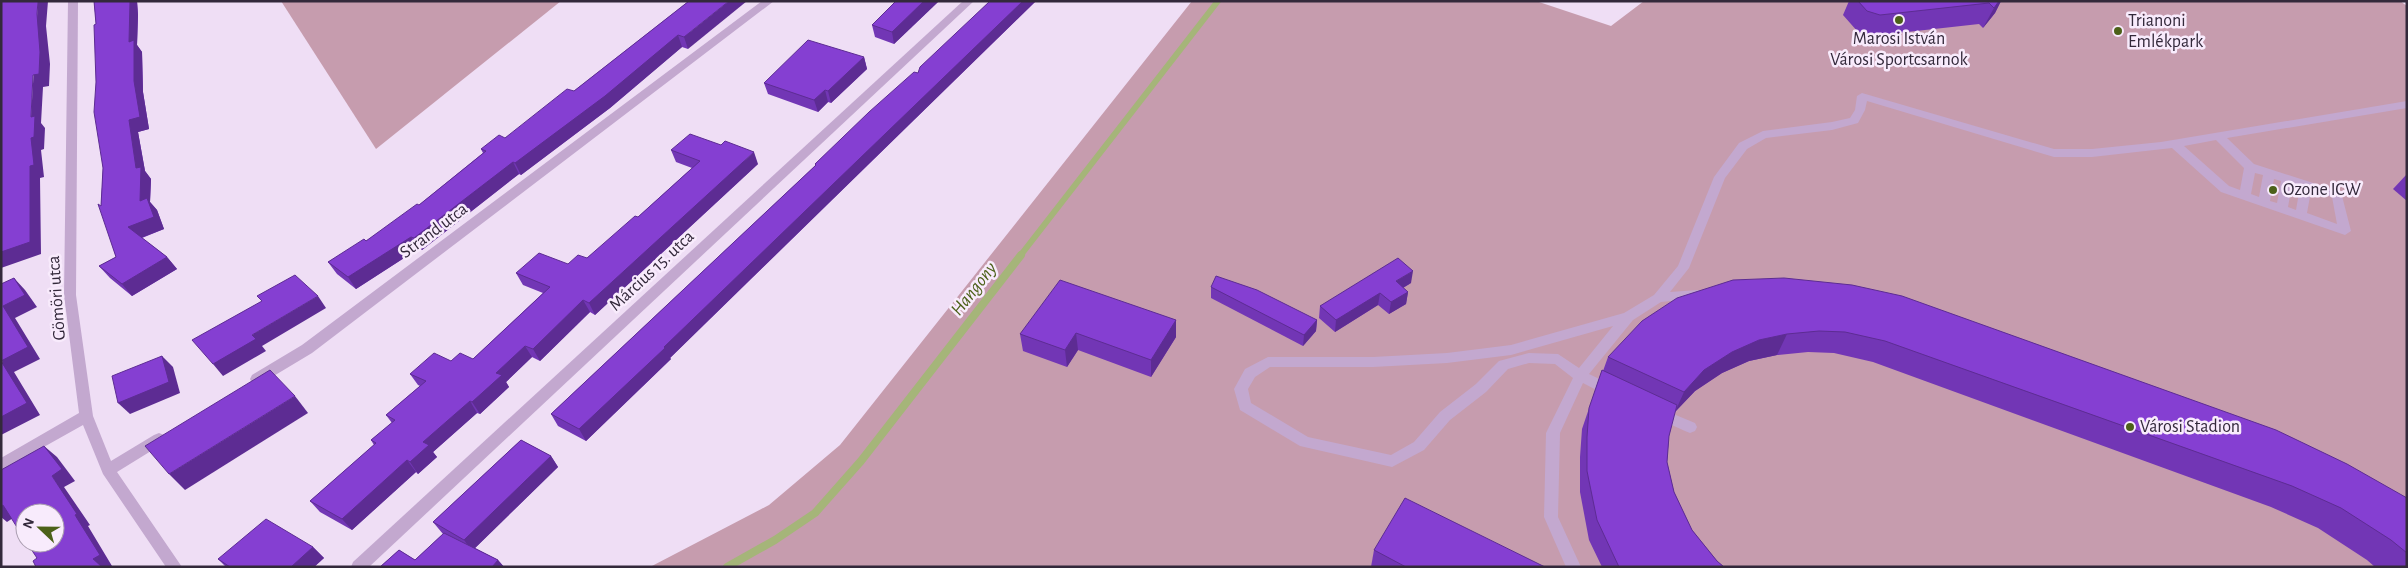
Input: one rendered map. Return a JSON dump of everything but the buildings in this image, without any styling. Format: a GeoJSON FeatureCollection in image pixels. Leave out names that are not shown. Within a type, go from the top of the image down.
{"type":"FeatureCollection","features":[{"type":"Feature","properties":{"kind":"street","name":"Gömöri utca"},"geometry":{"type":"LineString","coordinates":[[74,1],[70,294],[86,416],[108,470],[176,567]]}},
{"type":"Feature","properties":{"kind":"street","name":"Strand utca"},"geometry":{"type":"LineString","coordinates":[[249,384],[307,349],[769,1]]}},
{"type":"Feature","properties":{"kind":"street","name":"Március 15. utca"},"geometry":{"type":"LineString","coordinates":[[358,567],[969,1]]}},
{"type":"Feature","properties":{"kind":"street"},"geometry":{"type":"LineString","coordinates":[[1622,396],[1580,376],[1558,359],[1529,358],[1504,365],[1481,388],[1445,416],[1419,446],[1392,461],[1305,442],[1245,406],[1240,388],[1250,373],[1268,362],[1373,362],[1447,358],[1511,350],[1578,333],[1628,317],[1658,298],[1683,268],[1720,177],[1743,146],[1764,135],[1832,126],[1854,120],[1860,110],[1862,96],[2006,140],[2054,152],[2092,153],[2219,137],[2407,104]]}},
{"type":"Feature","properties":{"kind":"street"},"geometry":{"type":"LineString","coordinates":[[2174,144],[2224,190],[2345,231],[2337,195],[2250,167],[2219,137]]}},
{"type":"Feature","properties":{"kind":"street"},"geometry":{"type":"LineString","coordinates":[[2246,197],[2250,167]]}},
{"type":"Feature","properties":{"kind":"street"},"geometry":{"type":"LineString","coordinates":[[2264,203],[2269,173]]}},
{"type":"Feature","properties":{"kind":"street"},"geometry":{"type":"LineString","coordinates":[[2282,209],[2287,179]]}},
{"type":"Feature","properties":{"kind":"street"},"geometry":{"type":"LineString","coordinates":[[2301,216],[2306,185]]}},
{"type":"Feature","properties":{"kind":"street"},"geometry":{"type":"LineString","coordinates":[[1658,298],[1708,295]]}},
{"type":"Feature","properties":{"kind":"street"},"geometry":{"type":"LineString","coordinates":[[1574,567],[1551,517],[1553,433],[1580,376],[1628,317]]}},
{"type":"Feature","properties":{"kind":"street"},"geometry":{"type":"LineString","coordinates":[[1647,408],[1690,427]]}},
{"type":"Feature","properties":{"kind":"street"},"geometry":{"type":"LineString","coordinates":[[1,465],[86,416]]}},
{"type":"Feature","properties":{"kind":"street"},"geometry":{"type":"LineString","coordinates":[[108,470],[166,435]]}},
{"type":"Feature","properties":{"kind":"shaded area"},"geometry":{"type":"Polygon","coordinates":[[[281,1],[561,1],[376,149],[281,1]]]}},
{"type":"Feature","properties":{"kind":"shaded area"},"geometry":{"type":"Polygon","coordinates":[[[1192,1],[1536,1],[1611,26],[1644,1],[2400,1],[2407,6],[2407,567],[650,567],[769,505],[840,445],[1192,1]]]}},
{"type":"Feature","properties":{"kind":"waterway","name":"Hangony"},"geometry":{"type":"LineString","coordinates":[[1020,256],[1218,1]]}},
{"type":"Feature","properties":{"kind":"waterway","name":"Hangony"},"geometry":{"type":"LineString","coordinates":[[727,567],[775,540],[815,513],[861,461],[1021,255]]}},
{"type":"Feature","properties":{"kind":"place","name":"Marosi István Városi Sportcsarnok"},"geometry":{"type":"Point","coordinates":[1899,20]}},
{"type":"Feature","properties":{"kind":"place","name":"Trianoni Emlékpark"},"geometry":{"type":"Point","coordinates":[2118,31]}},
{"type":"Feature","properties":{"kind":"place","name":"Ozone ICW"},"geometry":{"type":"Point","coordinates":[2273,190]}},
{"type":"Feature","properties":{"kind":"place","name":"Városi Stadion"},"geometry":{"type":"Point","coordinates":[2130,427]}}]}
